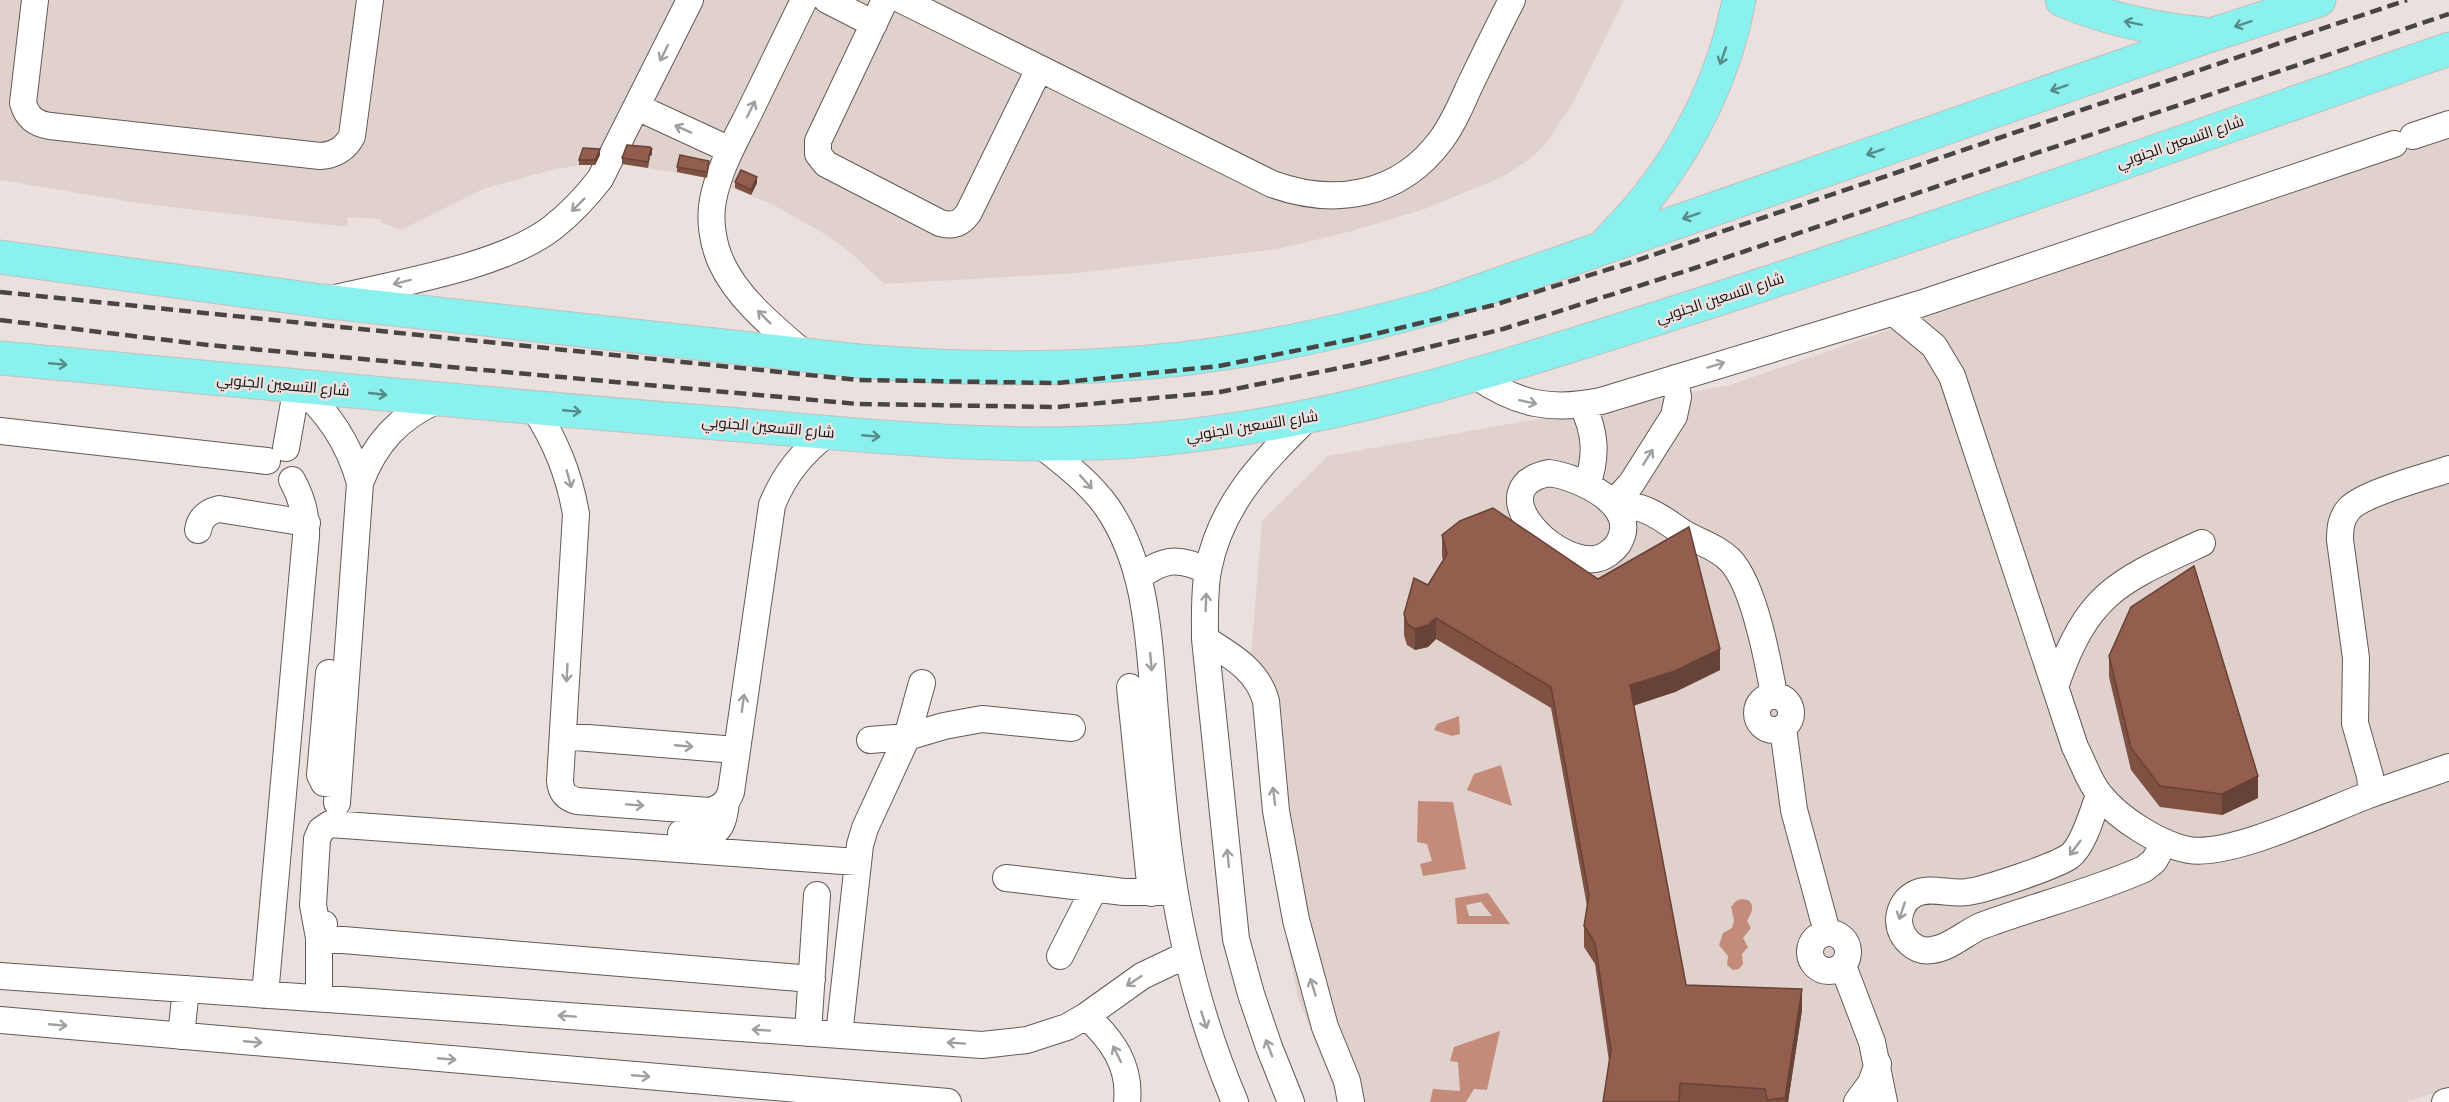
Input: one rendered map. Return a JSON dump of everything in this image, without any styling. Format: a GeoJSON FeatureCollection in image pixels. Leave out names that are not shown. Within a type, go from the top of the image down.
{"type":"FeatureCollection","features":[{"type":"Feature","properties":{"kind":"main road"},"geometry":{"type":"LineString","coordinates":[[1604,246],[1647,198],[1684,144],[1713,87],[1734,26],[1739,0]]}},
{"type":"Feature","properties":{"kind":"main road"},"geometry":{"type":"LineString","coordinates":[[2061,0],[2124,21],[2168,30],[2211,34]]}},
{"type":"Feature","properties":{"kind":"main road"},"geometry":{"type":"LineString","coordinates":[[0,258],[322,301],[807,356],[923,366],[988,369],[1106,366],[1181,359],[1266,346],[1372,324],[1496,287],[1604,246],[2301,3]]}},
{"type":"Feature","properties":{"kind":"main road","name":"شارع التسعين الجنوبي"},"geometry":{"type":"LineString","coordinates":[[0,358],[438,400],[987,445],[1041,445],[1160,439],[1306,419],[1476,376],[1908,238],[2449,48]]}},
{"type":"Feature","properties":{"kind":"street"},"geometry":{"type":"LineString","coordinates":[[35,0],[23,103],[25,110],[35,122],[50,126],[320,156],[336,153],[348,143],[352,136],[370,0]]}},
{"type":"Feature","properties":{"kind":"street"},"geometry":{"type":"LineString","coordinates":[[322,301],[460,268],[510,251],[544,234],[569,214],[600,179],[690,0]]}},
{"type":"Feature","properties":{"kind":"street"},"geometry":{"type":"LineString","coordinates":[[804,0],[717,181],[712,201],[711,222],[714,243],[730,280],[807,356]]}},
{"type":"Feature","properties":{"kind":"street"},"geometry":{"type":"LineString","coordinates":[[826,0],[874,24]]}},
{"type":"Feature","properties":{"kind":"street"},"geometry":{"type":"LineString","coordinates":[[885,0],[818,141],[818,154],[826,164],[947,225],[960,222],[969,212],[1040,69]]}},
{"type":"Feature","properties":{"kind":"street"},"geometry":{"type":"LineString","coordinates":[[902,0],[1272,184],[1308,195],[1346,195],[1374,189],[1415,167],[1435,147],[1451,123],[1512,0]]}},
{"type":"Feature","properties":{"kind":"street"},"geometry":{"type":"LineString","coordinates":[[637,107],[730,150]]}},
{"type":"Feature","properties":{"kind":"street"},"geometry":{"type":"LineString","coordinates":[[1476,376],[1497,391],[1520,400],[1564,407],[1582,405],[1893,312],[2449,124]]}},
{"type":"Feature","properties":{"kind":"street"},"geometry":{"type":"LineString","coordinates":[[1893,312],[1934,346],[1952,376],[2075,747],[2099,795],[2128,821],[2165,842],[2189,850],[2234,845],[2271,834],[2372,794],[2449,767]]}},
{"type":"Feature","properties":{"kind":"street"},"geometry":{"type":"LineString","coordinates":[[1614,505],[1631,484],[1674,416],[1678,397],[1675,378]]}},
{"type":"Feature","properties":{"kind":"street"},"geometry":{"type":"LineString","coordinates":[[265,995],[307,523],[303,505],[292,480],[286,482],[273,478],[267,467],[277,454],[297,386],[333,422],[350,451],[359,495]]}},
{"type":"Feature","properties":{"kind":"street"},"geometry":{"type":"LineString","coordinates":[[338,794],[359,495],[372,456],[389,432],[420,408],[438,400]]}},
{"type":"Feature","properties":{"kind":"street"},"geometry":{"type":"LineString","coordinates":[[1582,405],[1593,430],[1595,443],[1592,470],[1587,485]]}},
{"type":"Feature","properties":{"kind":"street"},"geometry":{"type":"LineString","coordinates":[[534,408],[561,456],[576,514],[560,787],[566,797],[572,800],[709,811],[726,802]]}},
{"type":"Feature","properties":{"kind":"street"},"geometry":{"type":"LineString","coordinates":[[1291,1102],[1258,1015],[1236,939],[1205,639],[1208,571],[1218,532],[1236,498],[1261,465],[1306,419]]}},
{"type":"Feature","properties":{"kind":"street"},"geometry":{"type":"LineString","coordinates":[[0,431],[277,454]]}},
{"type":"Feature","properties":{"kind":"street"},"geometry":{"type":"LineString","coordinates":[[561,823],[705,835],[718,831],[722,825],[730,792],[772,505],[795,462],[829,432]]}},
{"type":"Feature","properties":{"kind":"street"},"geometry":{"type":"LineString","coordinates":[[1041,445],[1083,478],[1107,508],[1124,538],[1139,577],[1146,619],[1159,762],[1163,892]]}},
{"type":"Feature","properties":{"kind":"street"},"geometry":{"type":"LineString","coordinates":[[2372,794],[2370,776],[2355,723],[2356,658],[2340,540],[2342,520],[2347,511],[2362,499],[2449,469]]}},
{"type":"Feature","properties":{"kind":"street"},"geometry":{"type":"LineString","coordinates":[[1597,559],[1609,554],[1617,545],[1622,533],[1622,520],[1614,505],[1587,485],[1563,475],[1549,473],[1535,476],[1525,486],[1520,500],[1522,514],[1531,528],[1553,547],[1580,558],[1618,561],[1651,552],[1685,534]]}},
{"type":"Feature","properties":{"kind":"street"},"geometry":{"type":"LineString","coordinates":[[1614,505],[1636,506],[1653,512],[1685,534],[1718,550],[1730,560],[1746,586],[1767,657],[1774,695],[1789,704],[1791,713],[1789,721],[1783,728],[1794,810],[1827,932],[1815,938],[1810,948],[1811,961],[1820,969],[1832,972],[1843,966],[1878,1064],[1884,1102]]}},
{"type":"Feature","properties":{"kind":"street"},"geometry":{"type":"LineString","coordinates":[[198,530],[202,518],[219,509],[307,523]]}},
{"type":"Feature","properties":{"kind":"street"},"geometry":{"type":"LineString","coordinates":[[2056,684],[2078,629],[2095,606],[2116,586],[2140,571],[2202,543]]}},
{"type":"Feature","properties":{"kind":"street"},"geometry":{"type":"LineString","coordinates":[[1139,577],[1154,566],[1172,561],[1191,562],[1208,571]]}},
{"type":"Feature","properties":{"kind":"street"},"geometry":{"type":"LineString","coordinates":[[1205,639],[1248,668],[1263,689],[1276,811],[1296,920],[1325,1027],[1347,1081],[1351,1102]]}},
{"type":"Feature","properties":{"kind":"street"},"geometry":{"type":"LineString","coordinates":[[839,1035],[857,862],[865,828],[907,737],[922,683]]}},
{"type":"Feature","properties":{"kind":"street"},"geometry":{"type":"LineString","coordinates":[[1130,687],[1163,892],[1186,955],[1212,1042],[1235,1102]]}},
{"type":"Feature","properties":{"kind":"street"},"geometry":{"type":"LineString","coordinates":[[870,740],[907,737],[944,726],[982,719],[1072,728]]}},
{"type":"Feature","properties":{"kind":"street"},"geometry":{"type":"LineString","coordinates":[[563,736],[736,750]]}},
{"type":"Feature","properties":{"kind":"street"},"geometry":{"type":"LineString","coordinates":[[2099,795],[2077,848],[2062,860],[1966,893],[1927,890],[1914,894],[1904,903],[1899,916],[1900,929],[1906,941],[1917,949],[1931,951],[1944,947],[1976,928],[2144,869],[2154,861],[2165,842]]}},
{"type":"Feature","properties":{"kind":"street"},"geometry":{"type":"LineString","coordinates":[[319,998],[319,938],[314,905],[317,839],[325,826],[334,823],[857,862]]}},
{"type":"Feature","properties":{"kind":"street"},"geometry":{"type":"LineString","coordinates":[[319,938],[325,919],[332,853]]}},
{"type":"Feature","properties":{"kind":"street"},"geometry":{"type":"LineString","coordinates":[[1006,878],[1094,889],[1163,892]]}},
{"type":"Feature","properties":{"kind":"street"},"geometry":{"type":"LineString","coordinates":[[1060,956],[1094,889]]}},
{"type":"Feature","properties":{"kind":"street"},"geometry":{"type":"LineString","coordinates":[[808,1033],[817,895]]}},
{"type":"Feature","properties":{"kind":"street"},"geometry":{"type":"LineString","coordinates":[[319,938],[812,979]]}},
{"type":"Feature","properties":{"kind":"street"},"geometry":{"type":"LineString","coordinates":[[0,976],[982,1045],[1006,1044],[1047,1034],[1086,1017],[1142,976],[1186,955]]}},
{"type":"Feature","properties":{"kind":"street"},"geometry":{"type":"LineString","coordinates":[[182,1036],[186,989]]}},
{"type":"Feature","properties":{"kind":"street"},"geometry":{"type":"LineString","coordinates":[[1086,1017],[1103,1031],[1117,1050],[1125,1071],[1127,1102]]}},
{"type":"Feature","properties":{"kind":"street"},"geometry":{"type":"LineString","coordinates":[[0,1020],[948,1102]]}},
{"type":"Feature","properties":{"kind":"street"},"geometry":{"type":"LineString","coordinates":[[1857,1102],[1871,1083],[1878,1064]]}},
{"type":"Feature","properties":{"kind":"shaded area"},"geometry":{"type":"Polygon","coordinates":[[[0,0],[1624,0],[1573,103],[1544,146],[1504,176],[1425,209],[1352,231],[1278,249],[1078,273],[884,284],[852,254],[828,236],[772,204],[707,178],[622,164],[579,165],[483,189],[401,230],[381,222],[381,219],[348,217],[347,227],[145,204],[0,180],[0,0]]]}},
{"type":"Feature","properties":{"kind":"shaded area"},"geometry":{"type":"Polygon","coordinates":[[[2449,136],[2449,1088],[2408,1102],[1339,1102],[1298,998],[1272,864],[1250,666],[1262,521],[1328,456],[1730,385],[2449,136]]]}},
{"type":"Feature","properties":{"kind":"shaded area"},"geometry":{"type":"Polygon","coordinates":[[[1459,716],[1460,734],[1452,736],[1434,730],[1437,724],[1459,716]]]}},
{"type":"Feature","properties":{"kind":"shaded area"},"geometry":{"type":"Polygon","coordinates":[[[1501,765],[1512,806],[1467,790],[1474,774],[1501,765]]]}},
{"type":"Feature","properties":{"kind":"shaded area"},"geometry":{"type":"Polygon","coordinates":[[[1418,801],[1453,802],[1466,869],[1423,876],[1420,864],[1432,861],[1427,844],[1417,842],[1418,801]]]}},
{"type":"Feature","properties":{"kind":"shaded area"},"geometry":{"type":"Polygon","coordinates":[[[1488,893],[1510,924],[1457,924],[1455,898],[1488,893]],[[1481,902],[1466,905],[1469,916],[1492,916],[1481,902]]]}},
{"type":"Feature","properties":{"kind":"shaded area"},"geometry":{"type":"Polygon","coordinates":[[[1748,900],[1752,905],[1747,921],[1751,928],[1743,938],[1748,947],[1742,954],[1743,964],[1739,969],[1733,970],[1727,965],[1728,956],[1719,945],[1723,933],[1732,928],[1734,920],[1731,907],[1736,901],[1748,900]]]}},
{"type":"Feature","properties":{"kind":"shaded area"},"geometry":{"type":"Polygon","coordinates":[[[1500,1031],[1487,1090],[1474,1089],[1466,1102],[1430,1102],[1433,1089],[1460,1091],[1458,1062],[1450,1061],[1454,1047],[1500,1031]]]}},
{"type":"Feature","properties":{"kind":"building"},"geometry":{"type":"Polygon","coordinates":[[[627,145],[650,147],[652,149],[648,162],[622,158],[627,145]]]}},
{"type":"Feature","properties":{"kind":"building"},"geometry":{"type":"Polygon","coordinates":[[[583,148],[600,149],[595,160],[579,160],[583,148]]]}},
{"type":"Feature","properties":{"kind":"building"},"geometry":{"type":"Polygon","coordinates":[[[680,155],[709,161],[707,172],[677,167],[680,155]]]}},
{"type":"Feature","properties":{"kind":"building"},"geometry":{"type":"Polygon","coordinates":[[[741,170],[757,177],[751,190],[735,182],[741,170]]]}},
{"type":"Feature","properties":{"kind":"building"},"geometry":{"type":"Polygon","coordinates":[[[1493,508],[1598,579],[1689,527],[1720,649],[1675,671],[1630,685],[1686,985],[1802,989],[1785,1098],[1767,1100],[1765,1089],[1680,1083],[1679,1102],[1603,1102],[1611,1050],[1595,943],[1584,926],[1589,895],[1551,687],[1436,618],[1428,625],[1415,629],[1407,624],[1404,614],[1414,578],[1428,585],[1447,554],[1442,535],[1460,521],[1493,508]]]}},
{"type":"Feature","properties":{"kind":"building"},"geometry":{"type":"Polygon","coordinates":[[[2194,566],[2258,776],[2222,794],[2160,786],[2131,748],[2109,656],[2131,607],[2194,566]]]}},
{"type":"Feature","properties":{"kind":"railway"},"geometry":{"type":"LineString","coordinates":[[0,292],[858,380],[1057,383],[1219,366],[1359,338],[1494,305],[1635,261],[2407,0]]}},
{"type":"Feature","properties":{"kind":"railway"},"geometry":{"type":"LineString","coordinates":[[0,320],[208,345],[858,404],[1057,407],[1220,392],[1364,363],[1503,329],[1692,269],[2449,14]]}}]}
